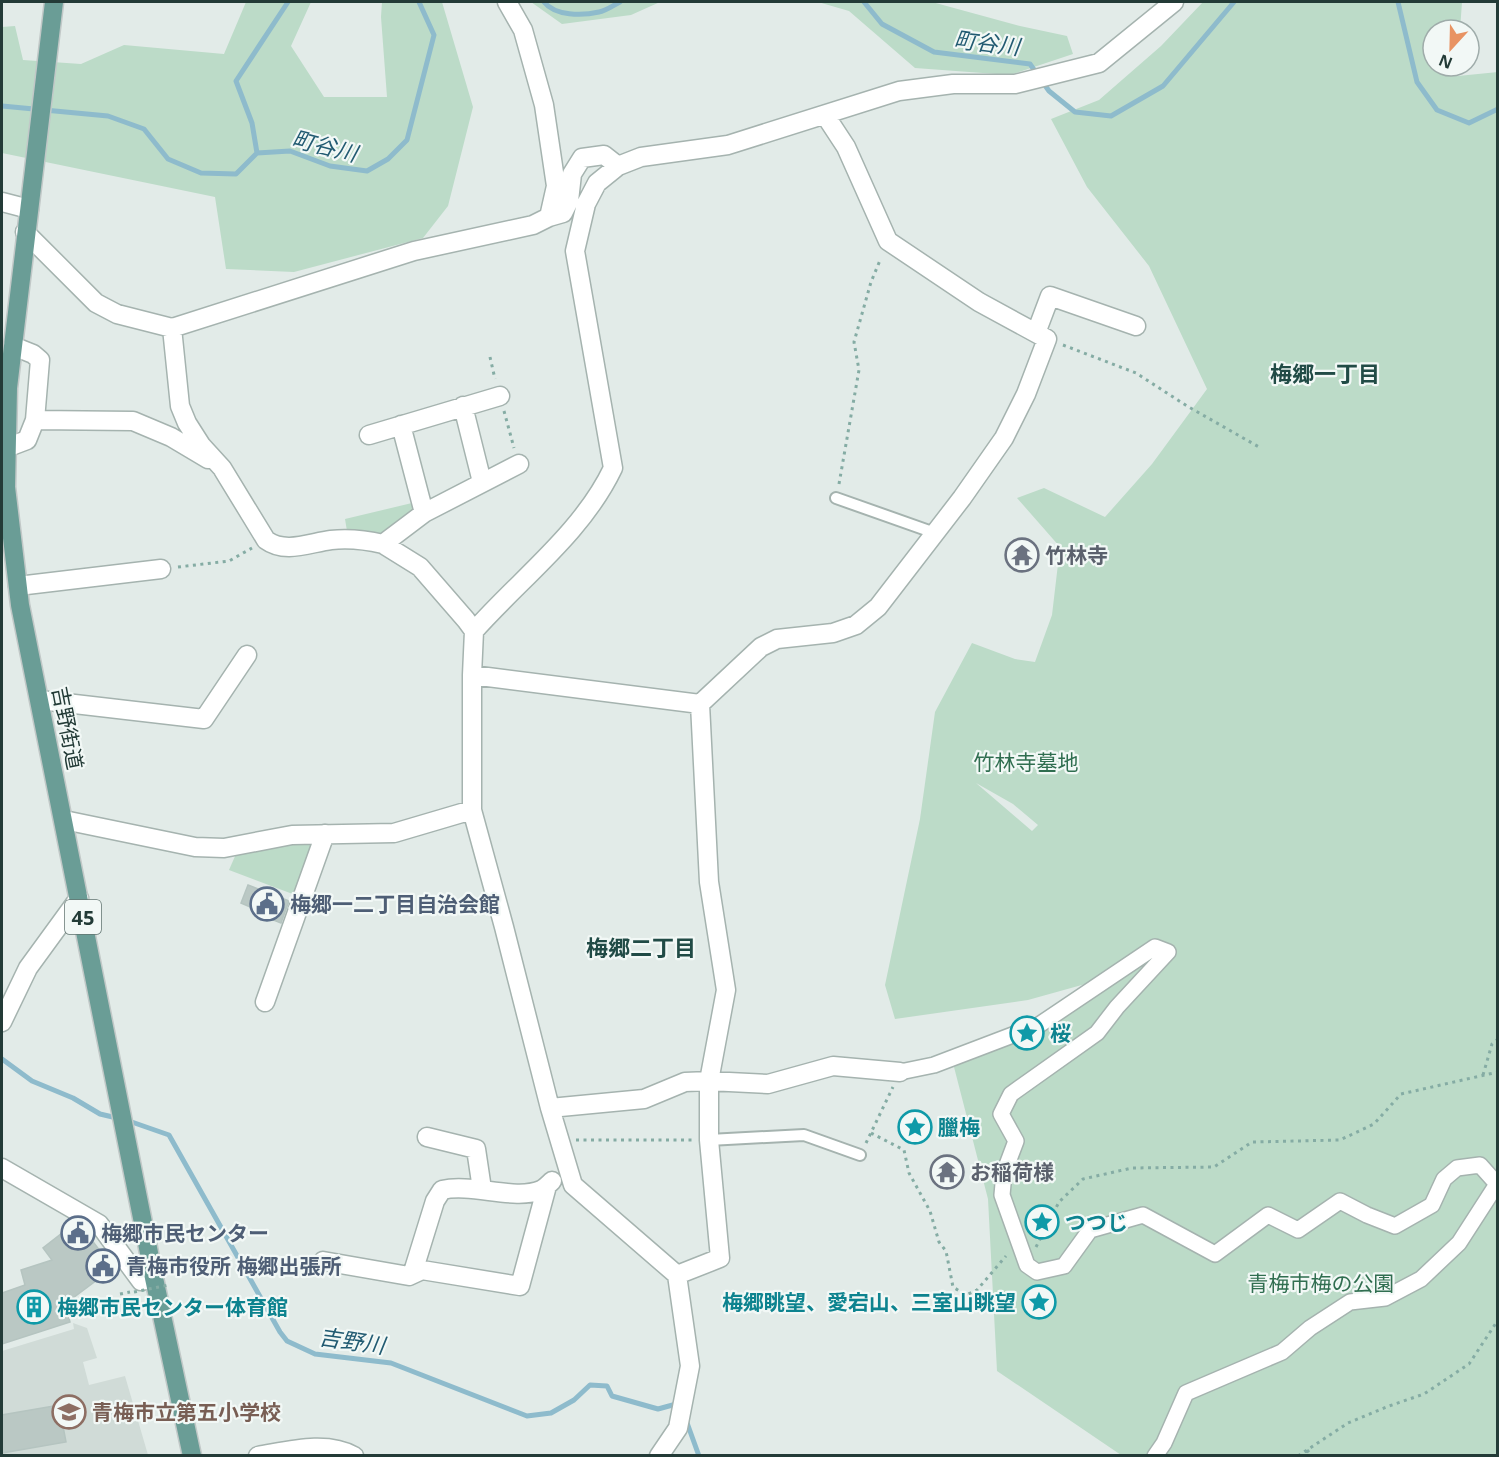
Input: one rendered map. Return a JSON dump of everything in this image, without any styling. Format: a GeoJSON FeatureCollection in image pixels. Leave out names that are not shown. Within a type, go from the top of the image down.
{"type":"FeatureCollection","features":[{"type":"Feature","properties":{"kind":"main road","name":"吉野街道"},"geometry":{"type":"LineString","coordinates":[[54,2],[25,232],[4,427],[8,566],[18,586],[125,1127],[162,1281],[192,1455]]}},
{"type":"Feature","properties":{"kind":"street"},"geometry":{"type":"LineString","coordinates":[[507,2],[523,30],[544,105],[556,186],[549,217]]}},
{"type":"Feature","properties":{"kind":"street"},"geometry":{"type":"LineString","coordinates":[[474,631],[578,524],[603,488],[613,468],[575,250],[586,204],[597,183],[618,166],[641,157],[728,146],[899,91],[953,84],[1015,84],[1100,63],[1174,2]]}},
{"type":"Feature","properties":{"kind":"street"},"geometry":{"type":"LineString","coordinates":[[825,115],[846,147],[888,242],[979,302],[1041,336]]}},
{"type":"Feature","properties":{"kind":"street"},"geometry":{"type":"LineString","coordinates":[[25,232],[96,303],[117,314],[172,328],[414,251],[533,225],[563,213],[569,201],[572,174],[582,158],[604,155],[618,166]]}},
{"type":"Feature","properties":{"kind":"street"},"geometry":{"type":"LineString","coordinates":[[2,202],[29,209]]}},
{"type":"Feature","properties":{"kind":"street"},"geometry":{"type":"LineString","coordinates":[[677,1275],[720,1258],[709,1140],[709,1081],[726,990],[709,882],[700,704],[760,647],[777,639],[833,633],[856,625],[878,607],[1004,438],[1026,394],[1050,296],[1136,326]]}},
{"type":"Feature","properties":{"kind":"street"},"geometry":{"type":"LineString","coordinates":[[172,328],[180,406],[187,423],[201,445],[222,468],[266,540],[275,547],[285,548],[331,540],[362,539],[383,544],[420,567],[474,631],[472,810],[568,1170],[573,1185],[677,1275],[690,1366],[678,1428],[659,1455]]}},
{"type":"Feature","properties":{"kind":"street"},"geometry":{"type":"LineString","coordinates":[[6,448],[27,440],[35,420],[39,360],[33,354],[13,346]]}},
{"type":"Feature","properties":{"kind":"street"},"geometry":{"type":"LineString","coordinates":[[369,435],[500,396]]}},
{"type":"Feature","properties":{"kind":"street"},"geometry":{"type":"LineString","coordinates":[[463,406],[482,482]]}},
{"type":"Feature","properties":{"kind":"street"},"geometry":{"type":"LineString","coordinates":[[35,420],[133,421],[171,436],[222,468]]}},
{"type":"Feature","properties":{"kind":"street"},"geometry":{"type":"LineString","coordinates":[[401,425],[424,513]]}},
{"type":"Feature","properties":{"kind":"street"},"geometry":{"type":"LineString","coordinates":[[383,544],[424,513],[519,464]]}},
{"type":"Feature","properties":{"kind":"street"},"geometry":{"type":"LineString","coordinates":[[18,586],[161,569]]}},
{"type":"Feature","properties":{"kind":"street"},"geometry":{"type":"LineString","coordinates":[[40,700],[204,719],[247,655]]}},
{"type":"Feature","properties":{"kind":"street"},"geometry":{"type":"LineString","coordinates":[[472,675],[700,704]]}},
{"type":"Feature","properties":{"kind":"street"},"geometry":{"type":"LineString","coordinates":[[64,820],[195,847],[224,848],[292,835],[394,833],[472,810]]}},
{"type":"Feature","properties":{"kind":"street"},"geometry":{"type":"LineString","coordinates":[[265,1002],[325,834]]}},
{"type":"Feature","properties":{"kind":"street"},"geometry":{"type":"LineString","coordinates":[[2,1022],[28,968],[79,898]]}},
{"type":"Feature","properties":{"kind":"street"},"geometry":{"type":"LineString","coordinates":[[550,1108],[644,1099],[685,1082],[768,1084],[833,1066],[900,1072],[934,1065],[1039,1025],[1155,947],[1168,952],[1117,1007],[1097,1033],[1011,1094],[1001,1114],[1016,1141],[1004,1173],[1002,1195],[1028,1265],[1037,1272],[1064,1266],[1090,1230],[1143,1215],[1215,1254],[1268,1215],[1298,1230],[1340,1201],[1395,1226],[1432,1205],[1444,1179],[1457,1168],[1480,1165],[1497,1185],[1459,1243],[1421,1279],[1385,1299],[1350,1302],[1310,1328],[1282,1352],[1186,1393],[1164,1443],[1155,1455]]}},
{"type":"Feature","properties":{"kind":"street"},"geometry":{"type":"LineString","coordinates":[[427,1137],[477,1149],[482,1189]]}},
{"type":"Feature","properties":{"kind":"street"},"geometry":{"type":"LineString","coordinates":[[2,1168],[99,1224],[141,1281],[162,1281]]}},
{"type":"Feature","properties":{"kind":"street"},"geometry":{"type":"LineString","coordinates":[[413,1272],[437,1195],[442,1190],[453,1187],[514,1193],[541,1190],[568,1170]]}},
{"type":"Feature","properties":{"kind":"street"},"geometry":{"type":"LineString","coordinates":[[323,1261],[409,1276],[413,1272],[422,1270],[520,1286],[547,1185]]}},
{"type":"Feature","properties":{"kind":"street"},"geometry":{"type":"LineString","coordinates":[[258,1455],[335,1448],[354,1455]]}},
{"type":"Feature","properties":{"kind":"lane"},"geometry":{"type":"LineString","coordinates":[[836,498],[935,533]]}},
{"type":"Feature","properties":{"kind":"lane"},"geometry":{"type":"LineString","coordinates":[[709,1140],[804,1135],[860,1155]]}},
{"type":"Feature","properties":{"kind":"path"},"geometry":{"type":"LineString","coordinates":[[836,498],[859,370],[854,342],[871,282],[888,242]]}},
{"type":"Feature","properties":{"kind":"path"},"geometry":{"type":"LineString","coordinates":[[1041,336],[1136,373],[1187,406],[1259,447]]}},
{"type":"Feature","properties":{"kind":"path"},"geometry":{"type":"LineString","coordinates":[[161,569],[229,561],[266,540]]}},
{"type":"Feature","properties":{"kind":"path"},"geometry":{"type":"LineString","coordinates":[[1483,1076],[1492,1044],[1497,1039]]}},
{"type":"Feature","properties":{"kind":"path"},"geometry":{"type":"LineString","coordinates":[[860,1155],[900,1072]]}},
{"type":"Feature","properties":{"kind":"path"},"geometry":{"type":"LineString","coordinates":[[871,1133],[904,1150],[909,1173],[930,1210],[939,1242],[946,1251],[953,1287],[966,1295],[977,1290],[1005,1256],[1028,1265],[1059,1202],[1083,1179],[1132,1168],[1214,1167],[1252,1142],[1340,1140],[1374,1125],[1401,1094],[1497,1072]]}},
{"type":"Feature","properties":{"kind":"path"},"geometry":{"type":"LineString","coordinates":[[560,1141],[709,1140]]}},
{"type":"Feature","properties":{"kind":"path"},"geometry":{"type":"LineString","coordinates":[[134,1292],[162,1281]]}},
{"type":"Feature","properties":{"kind":"path"},"geometry":{"type":"LineString","coordinates":[[1298,1455],[1348,1423],[1424,1394],[1469,1364],[1497,1320]]}},
{"type":"Feature","properties":{"kind":"path"},"geometry":{"type":"LineString","coordinates":[[1307,1450],[1312,1455]]}},
{"type":"Feature","properties":{"kind":"shaded area","name":"青梅市立第五小学校"},"geometry":{"type":"Polygon","coordinates":[[[73,1323],[87,1328],[97,1358],[83,1362],[89,1385],[125,1376],[148,1455],[2,1456],[2,1351],[74,1329],[73,1323]]]}},
{"type":"Feature","properties":{"kind":"green space"},"geometry":{"type":"Polygon","coordinates":[[[246,2],[311,2],[291,46],[324,97],[387,97],[382,2],[442,2],[473,107],[448,206],[423,238],[294,272],[226,269],[215,197],[2,153],[2,27],[15,26],[23,60],[81,64],[124,45],[224,54],[246,2]]]}},
{"type":"Feature","properties":{"kind":"green space"},"geometry":{"type":"Polygon","coordinates":[[[531,2],[660,2],[631,15],[562,24],[531,2]]]}},
{"type":"Feature","properties":{"kind":"green space"},"geometry":{"type":"Polygon","coordinates":[[[818,2],[932,2],[1067,36],[1073,54],[1010,75],[915,68],[849,11],[818,2]]]}},
{"type":"Feature","properties":{"kind":"green space"},"geometry":{"type":"Polygon","coordinates":[[[1203,2],[1462,2],[1461,18],[1421,18],[1421,78],[1481,78],[1481,74],[1498,72],[1497,1455],[1121,1455],[997,1371],[988,1199],[954,1067],[1114,976],[1028,1000],[895,1019],[885,985],[920,819],[935,712],[972,643],[1015,659],[1035,662],[1052,615],[1060,547],[1017,498],[1044,488],[1105,517],[1152,464],[1207,389],[1149,266],[1087,187],[1051,119],[1099,100],[1161,46],[1203,2]],[[976,783],[1032,831],[1038,825],[1013,804],[976,783]]]}},
{"type":"Feature","properties":{"kind":"green space"},"geometry":{"type":"Polygon","coordinates":[[[412,503],[416,513],[383,534],[347,531],[345,519],[412,503]]]}},
{"type":"Feature","properties":{"kind":"green space"},"geometry":{"type":"Polygon","coordinates":[[[312,840],[316,845],[298,896],[229,870],[236,854],[312,840]]]}},
{"type":"Feature","properties":{"kind":"building"},"geometry":{"type":"Polygon","coordinates":[[[248,885],[289,901],[281,923],[241,903],[248,885]]]}},
{"type":"Feature","properties":{"kind":"building"},"geometry":{"type":"Polygon","coordinates":[[[75,1223],[82,1227],[113,1268],[65,1304],[70,1322],[2,1344],[2,1293],[25,1285],[21,1270],[52,1260],[43,1248],[75,1223]]]}},
{"type":"Feature","properties":{"kind":"building"},"geometry":{"type":"Polygon","coordinates":[[[59,1405],[66,1442],[2,1453],[2,1415],[59,1405]]]}},
{"type":"Feature","properties":{"kind":"waterway"},"geometry":{"type":"LineString","coordinates":[[257,153],[252,123],[236,81],[288,2]]}},
{"type":"Feature","properties":{"kind":"waterway","name":"町谷川"},"geometry":{"type":"LineString","coordinates":[[2,106],[108,116],[144,129],[168,159],[201,173],[236,174],[257,153],[290,151],[330,166],[367,171],[388,159],[407,140],[434,35],[419,2]]}},
{"type":"Feature","properties":{"kind":"waterway","name":"町谷川"},"geometry":{"type":"LineString","coordinates":[[544,2],[555,10],[577,14],[602,11],[620,2]]}},
{"type":"Feature","properties":{"kind":"waterway","name":"町谷川"},"geometry":{"type":"LineString","coordinates":[[864,2],[882,24],[934,52],[1030,64],[1049,91],[1075,112],[1111,116],[1163,86],[1234,2]]}},
{"type":"Feature","properties":{"kind":"waterway","name":"町谷川"},"geometry":{"type":"LineString","coordinates":[[1398,2],[1417,82],[1437,110],[1469,123],[1498,109]]}},
{"type":"Feature","properties":{"kind":"waterway","name":"吉野川"},"geometry":{"type":"LineString","coordinates":[[2,1059],[32,1081],[73,1098],[100,1114],[117,1118]]}},
{"type":"Feature","properties":{"kind":"waterway","name":"吉野川"},"geometry":{"type":"LineString","coordinates":[[126,1120],[169,1135],[287,1341],[315,1354],[391,1363],[527,1416],[551,1413],[574,1400],[590,1385],[607,1386],[612,1396],[658,1409],[680,1403]]}},
{"type":"Feature","properties":{"kind":"waterway","name":"吉野川"},"geometry":{"type":"LineString","coordinates":[[686,1420],[699,1456]]}},
{"type":"Feature","properties":{"kind":"place","name":"竹林寺"},"geometry":{"type":"Point","coordinates":[1022,555]}},
{"type":"Feature","properties":{"kind":"place","name":"梅郷一二丁目自治会館"},"geometry":{"type":"Point","coordinates":[267,904]}},
{"type":"Feature","properties":{"kind":"place","name":"桜"},"geometry":{"type":"Point","coordinates":[1027,1033]}},
{"type":"Feature","properties":{"kind":"place","name":"臘梅"},"geometry":{"type":"Point","coordinates":[915,1127]}},
{"type":"Feature","properties":{"kind":"place","name":"お稲荷様"},"geometry":{"type":"Point","coordinates":[947,1172]}},
{"type":"Feature","properties":{"kind":"place","name":"つつじ"},"geometry":{"type":"Point","coordinates":[1042,1222]}},
{"type":"Feature","properties":{"kind":"place","name":"梅郷市民センター"},"geometry":{"type":"Point","coordinates":[78,1233]}},
{"type":"Feature","properties":{"kind":"place","name":"青梅市役所 梅郷出張所"},"geometry":{"type":"Point","coordinates":[103,1266]}},
{"type":"Feature","properties":{"kind":"place","name":"梅郷眺望、愛宕山、三室山眺望"},"geometry":{"type":"Point","coordinates":[1039,1302]}},
{"type":"Feature","properties":{"kind":"place","name":"梅郷市民センター体育館"},"geometry":{"type":"Point","coordinates":[34,1307]}},
{"type":"Feature","properties":{"kind":"place","name":"青梅市立第五小学校"},"geometry":{"type":"Point","coordinates":[69,1412]}},
{"type":"Feature","properties":{"kind":"district","name":"梅郷一丁目"},"geometry":{"type":"Point","coordinates":[1325,373]}},
{"type":"Feature","properties":{"kind":"district","name":"梅郷二丁目"},"geometry":{"type":"Point","coordinates":[641,947]}},
{"type":"Feature","properties":{"kind":"park label","name":"竹林寺墓地"},"geometry":{"type":"Point","coordinates":[1026,762]}},
{"type":"Feature","properties":{"kind":"park label","name":"青梅市梅の公園"},"geometry":{"type":"Point","coordinates":[1321,1283]}}]}
